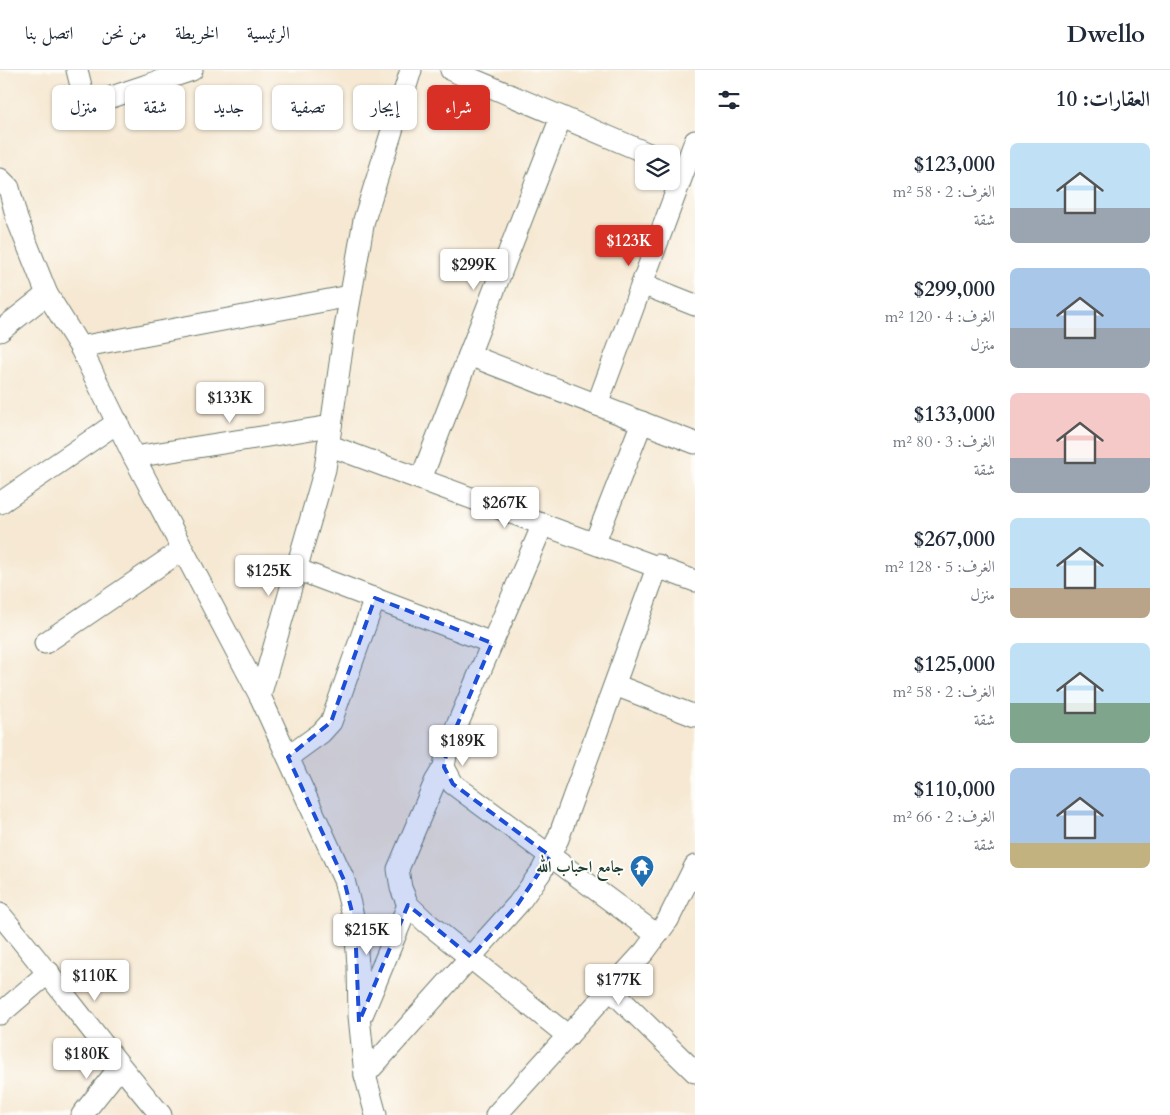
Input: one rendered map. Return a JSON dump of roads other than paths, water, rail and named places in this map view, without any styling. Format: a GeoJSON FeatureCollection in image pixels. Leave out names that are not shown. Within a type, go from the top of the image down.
{"type":"FeatureCollection","features":[{"type":"Feature","properties":{"kind":"street"},"geometry":{"type":"LineString","coordinates":[[77,70],[82,95],[85,102],[91,104],[192,70]]}},
{"type":"Feature","properties":{"kind":"street"},"geometry":{"type":"LineString","coordinates":[[260,696],[325,469],[350,296],[364,220],[411,70]]}},
{"type":"Feature","properties":{"kind":"street"},"geometry":{"type":"LineString","coordinates":[[451,70],[635,148]]}},
{"type":"Feature","properties":{"kind":"street"},"geometry":{"type":"LineString","coordinates":[[420,479],[562,117]]}},
{"type":"Feature","properties":{"kind":"street"},"geometry":{"type":"LineString","coordinates":[[680,163],[695,141]]}},
{"type":"Feature","properties":{"kind":"street"},"geometry":{"type":"LineString","coordinates":[[0,179],[8,188],[17,219],[47,294],[80,347],[134,458],[260,696],[344,880],[355,924],[359,1022],[365,1075],[376,1115]]}},
{"type":"Feature","properties":{"kind":"street"},"geometry":{"type":"LineString","coordinates":[[598,405],[642,284],[671,190]]}},
{"type":"Feature","properties":{"kind":"street"},"geometry":{"type":"LineString","coordinates":[[642,284],[695,305]]}},
{"type":"Feature","properties":{"kind":"street"},"geometry":{"type":"LineString","coordinates":[[0,331],[47,294]]}},
{"type":"Feature","properties":{"kind":"street"},"geometry":{"type":"LineString","coordinates":[[80,347],[350,296]]}},
{"type":"Feature","properties":{"kind":"street"},"geometry":{"type":"LineString","coordinates":[[469,355],[695,443]]}},
{"type":"Feature","properties":{"kind":"street"},"geometry":{"type":"LineString","coordinates":[[0,503],[118,422]]}},
{"type":"Feature","properties":{"kind":"street"},"geometry":{"type":"LineString","coordinates":[[595,542],[642,422]]}},
{"type":"Feature","properties":{"kind":"street"},"geometry":{"type":"LineString","coordinates":[[134,458],[330,436],[420,479],[658,565],[695,581]]}},
{"type":"Feature","properties":{"kind":"street"},"geometry":{"type":"LineString","coordinates":[[543,524],[447,749],[444,768],[434,782],[398,869],[400,888],[408,905],[426,922],[568,1036]]}},
{"type":"Feature","properties":{"kind":"street"},"geometry":{"type":"LineString","coordinates":[[45,643],[182,550]]}},
{"type":"Feature","properties":{"kind":"street"},"geometry":{"type":"LineString","coordinates":[[365,1075],[518,904],[550,856],[658,565]]}},
{"type":"Feature","properties":{"kind":"street"},"geometry":{"type":"LineString","coordinates":[[296,569],[492,643]]}},
{"type":"Feature","properties":{"kind":"street"},"geometry":{"type":"LineString","coordinates":[[288,757],[321,733],[331,722],[375,598]]}},
{"type":"Feature","properties":{"kind":"street"},"geometry":{"type":"LineString","coordinates":[[614,685],[695,716]]}},
{"type":"Feature","properties":{"kind":"street"},"geometry":{"type":"LineString","coordinates":[[444,768],[453,784],[657,935]]}},
{"type":"Feature","properties":{"kind":"street"},"geometry":{"type":"LineString","coordinates":[[496,1115],[657,935],[678,902],[695,866]]}},
{"type":"Feature","properties":{"kind":"street"},"geometry":{"type":"LineString","coordinates":[[359,1022],[408,905]]}},
{"type":"Feature","properties":{"kind":"street"},"geometry":{"type":"LineString","coordinates":[[0,914],[49,972],[120,1068],[161,1115]]}},
{"type":"Feature","properties":{"kind":"street"},"geometry":{"type":"LineString","coordinates":[[0,1014],[49,972]]}},
{"type":"Feature","properties":{"kind":"street"},"geometry":{"type":"LineString","coordinates":[[610,989],[695,1072]]}},
{"type":"Feature","properties":{"kind":"street"},"geometry":{"type":"LineString","coordinates":[[82,1115],[120,1068]]}},
{"type":"Feature","properties":{"kind":"place","name":"جامع احباب الله"},"geometry":{"type":"Point","coordinates":[642,888]}}]}
